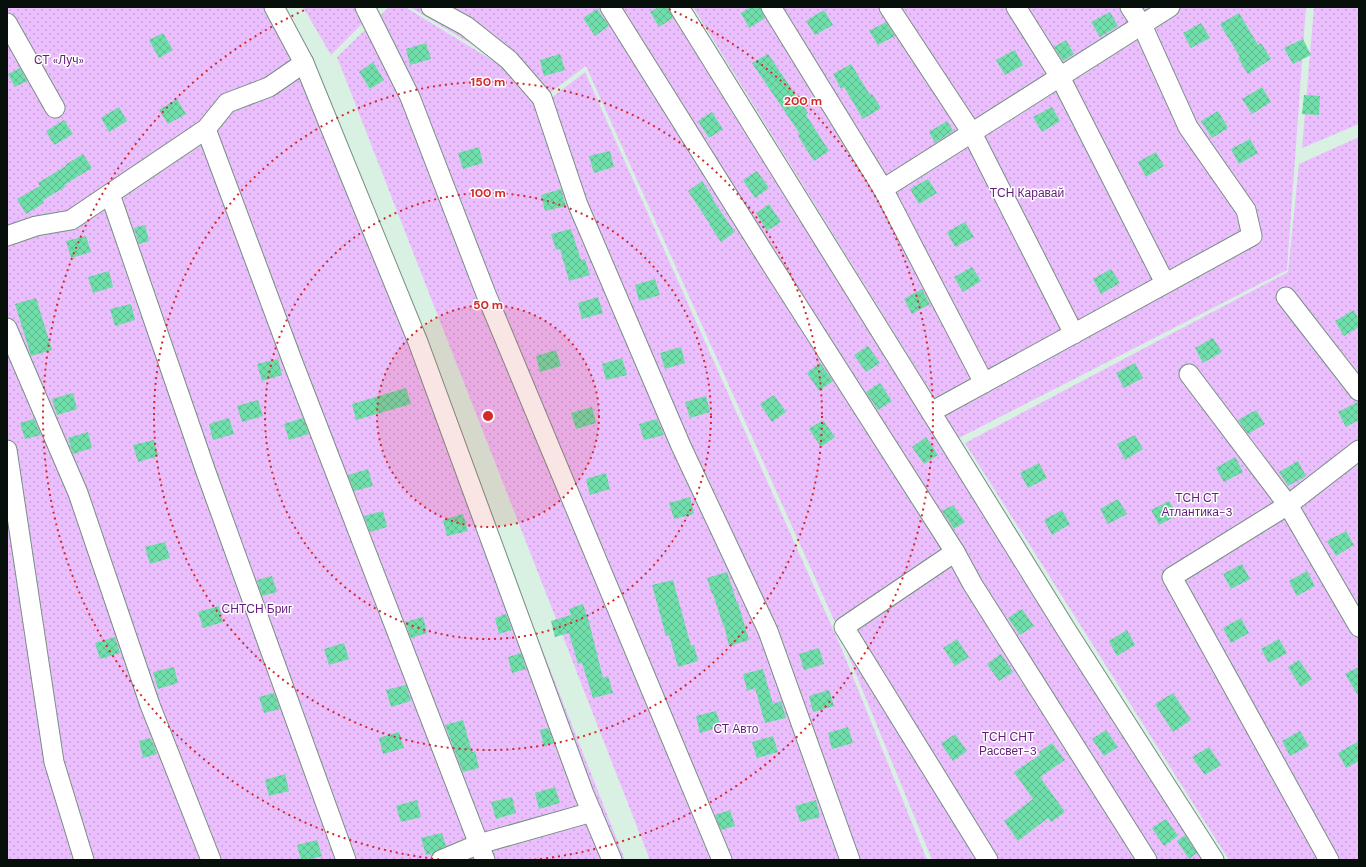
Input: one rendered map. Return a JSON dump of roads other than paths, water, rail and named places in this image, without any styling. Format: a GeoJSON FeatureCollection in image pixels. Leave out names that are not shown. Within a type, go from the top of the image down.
{"type":"FeatureCollection","features":[{"type":"Feature","properties":{"kind":"street"},"geometry":{"type":"LineString","coordinates":[[274,7],[304,63],[418,342],[584,794],[612,860]]}},
{"type":"Feature","properties":{"kind":"street"},"geometry":{"type":"LineString","coordinates":[[365,7],[410,97],[486,294],[722,860]]}},
{"type":"Feature","properties":{"kind":"street"},"geometry":{"type":"LineString","coordinates":[[431,7],[466,26],[509,60],[542,98],[578,205],[681,446],[768,631],[850,860]]}},
{"type":"Feature","properties":{"kind":"street"},"geometry":{"type":"LineString","coordinates":[[610,7],[766,256],[955,552],[973,585],[1147,860]]}},
{"type":"Feature","properties":{"kind":"street"},"geometry":{"type":"LineString","coordinates":[[679,7],[1067,631],[1214,860]]}},
{"type":"Feature","properties":{"kind":"street"},"geometry":{"type":"LineString","coordinates":[[771,7],[883,189],[984,383]]}},
{"type":"Feature","properties":{"kind":"street"},"geometry":{"type":"LineString","coordinates":[[889,7],[972,133],[1074,334]]}},
{"type":"Feature","properties":{"kind":"street"},"geometry":{"type":"LineString","coordinates":[[1016,7],[1060,77],[1165,284]]}},
{"type":"Feature","properties":{"kind":"street"},"geometry":{"type":"LineString","coordinates":[[931,412],[1252,236],[1246,210],[1188,127],[1142,25],[1130,7]]}},
{"type":"Feature","properties":{"kind":"street"},"geometry":{"type":"LineString","coordinates":[[883,189],[1170,7]]}},
{"type":"Feature","properties":{"kind":"street"},"geometry":{"type":"LineString","coordinates":[[7,23],[55,108]]}},
{"type":"Feature","properties":{"kind":"street"},"geometry":{"type":"LineString","coordinates":[[7,236],[36,226],[71,220],[206,129],[227,103],[269,87],[304,63]]}},
{"type":"Feature","properties":{"kind":"street"},"geometry":{"type":"LineString","coordinates":[[206,129],[292,360],[482,852]]}},
{"type":"Feature","properties":{"kind":"street"},"geometry":{"type":"LineString","coordinates":[[110,194],[206,472],[346,860]]}},
{"type":"Feature","properties":{"kind":"street"},"geometry":{"type":"LineString","coordinates":[[1286,297],[1359,391]]}},
{"type":"Feature","properties":{"kind":"street"},"geometry":{"type":"LineString","coordinates":[[7,328],[78,493],[150,705],[211,860]]}},
{"type":"Feature","properties":{"kind":"street"},"geometry":{"type":"LineString","coordinates":[[1189,374],[1288,505],[1359,626]]}},
{"type":"Feature","properties":{"kind":"street"},"geometry":{"type":"LineString","coordinates":[[7,450],[54,762],[84,860]]}},
{"type":"Feature","properties":{"kind":"street"},"geometry":{"type":"LineString","coordinates":[[1329,860],[1172,577],[1288,505],[1359,450]]}},
{"type":"Feature","properties":{"kind":"street"},"geometry":{"type":"LineString","coordinates":[[955,552],[844,627],[988,860]]}},
{"type":"Feature","properties":{"kind":"street"},"geometry":{"type":"LineString","coordinates":[[441,860],[482,852],[592,812]]}},
{"type":"Feature","properties":{"kind":"park label","name":"СТ «Луч»"},"geometry":{"type":"Point","coordinates":[59,60]}},
{"type":"Feature","properties":{"kind":"park label","name":"ТСН Каравай"},"geometry":{"type":"Point","coordinates":[1027,193]}},
{"type":"Feature","properties":{"kind":"park label","name":"ТСН СТ Атлантика-3"},"geometry":{"type":"Point","coordinates":[1197,505]}},
{"type":"Feature","properties":{"kind":"park label","name":"СНТСН Бриг"},"geometry":{"type":"Point","coordinates":[257,609]}},
{"type":"Feature","properties":{"kind":"park label","name":"СТ Авто"},"geometry":{"type":"Point","coordinates":[736,729]}},
{"type":"Feature","properties":{"kind":"park label","name":"ТСН СНТ Рассвет-3"},"geometry":{"type":"Point","coordinates":[1008,744]}}]}
